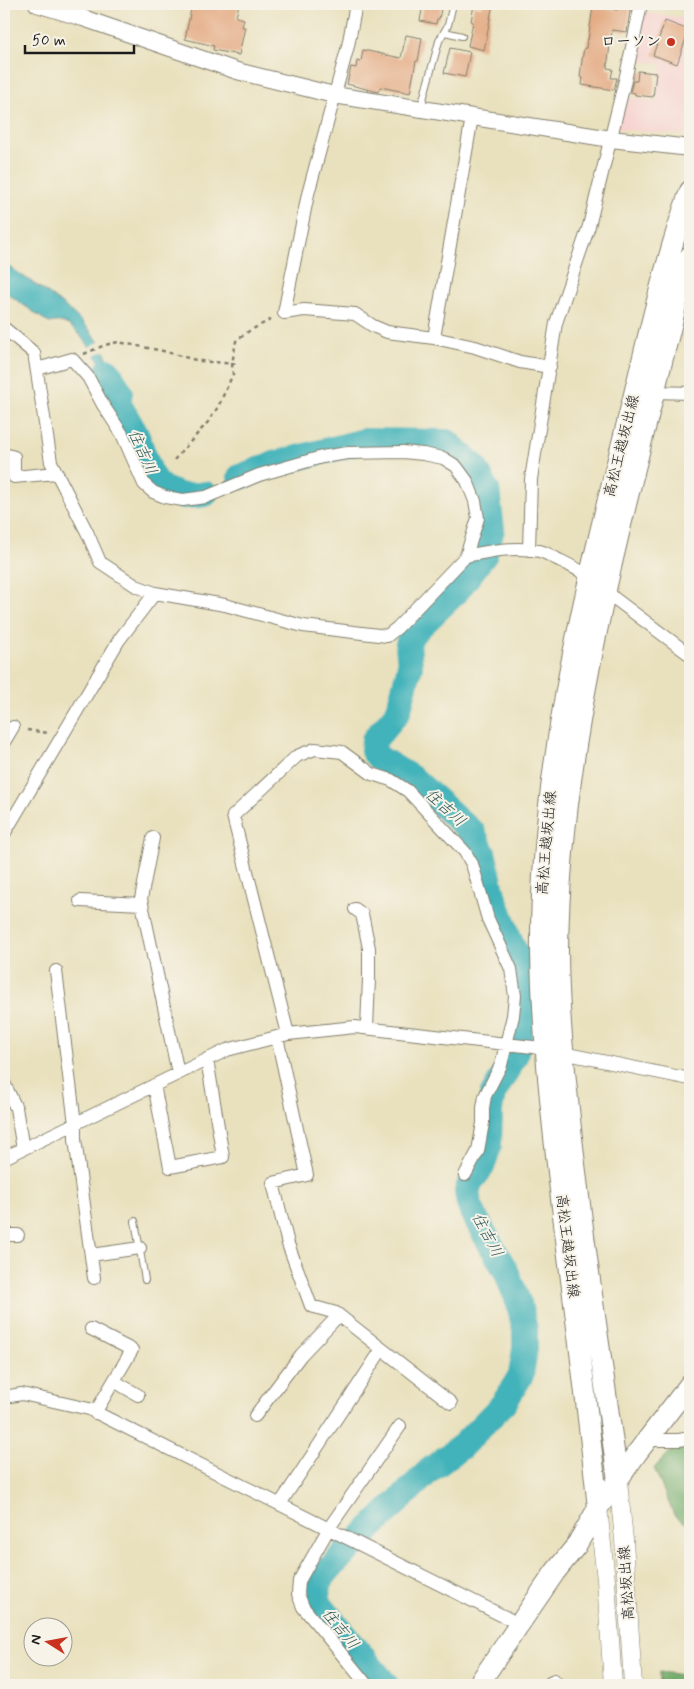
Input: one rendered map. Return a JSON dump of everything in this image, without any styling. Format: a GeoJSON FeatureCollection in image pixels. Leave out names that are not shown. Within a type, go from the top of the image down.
{"type":"FeatureCollection","features":[{"type":"Feature","properties":{"kind":"main road","name":"高松王越坂出線"},"geometry":{"type":"LineString","coordinates":[[598,1508],[544,1050],[541,950],[543,877],[558,731],[590,577],[672,247],[690,191]]}},
{"type":"Feature","properties":{"kind":"main road","name":"高松王越坂出線"},"geometry":{"type":"LineString","coordinates":[[618,1481],[575,1175],[544,1050],[560,1023],[558,951],[561,880],[567,811],[577,737],[622,520],[690,256]]}},
{"type":"Feature","properties":{"kind":"main road"},"geometry":{"type":"LineString","coordinates":[[478,1685],[555,1572],[576,1546],[598,1508],[690,1384]]}},
{"type":"Feature","properties":{"kind":"main road","name":"高松坂出線"},"geometry":{"type":"LineString","coordinates":[[618,1481],[624,1540],[633,1685]]}},
{"type":"Feature","properties":{"kind":"main road","name":"高松坂出線"},"geometry":{"type":"LineString","coordinates":[[598,1508],[606,1580],[613,1685]]}},
{"type":"Feature","properties":{"kind":"street"},"geometry":{"type":"LineString","coordinates":[[37,4],[84,11],[238,71],[334,95],[611,139],[690,148]]}},
{"type":"Feature","properties":{"kind":"street"},"geometry":{"type":"LineString","coordinates":[[356,4],[348,46],[308,194],[284,313],[304,310],[355,314],[373,326],[387,332],[434,338],[476,347],[520,362],[550,368]]}},
{"type":"Feature","properties":{"kind":"street"},"geometry":{"type":"LineString","coordinates":[[529,550],[531,479],[556,324],[589,226],[611,139],[640,4]]}},
{"type":"Feature","properties":{"kind":"street"},"geometry":{"type":"LineString","coordinates":[[434,338],[472,117]]}},
{"type":"Feature","properties":{"kind":"street"},"geometry":{"type":"LineString","coordinates":[[4,328],[34,353],[51,462],[87,532],[100,562],[136,586],[154,593],[225,605],[303,626],[387,636],[466,556],[478,518],[476,501],[467,481],[456,466],[443,458],[403,452],[348,453],[322,457],[259,476],[206,497],[183,500],[165,497],[153,492],[144,484],[122,434],[102,406],[88,377],[72,359],[37,369]]}},
{"type":"Feature","properties":{"kind":"street"},"geometry":{"type":"LineString","coordinates":[[656,392],[690,393]]}},
{"type":"Feature","properties":{"kind":"street"},"geometry":{"type":"LineString","coordinates":[[4,454],[14,457],[14,477],[56,473]]}},
{"type":"Feature","properties":{"kind":"street"},"geometry":{"type":"LineString","coordinates":[[466,556],[498,549],[540,551],[590,577],[607,589],[614,598],[690,655]]}},
{"type":"Feature","properties":{"kind":"street"},"geometry":{"type":"LineString","coordinates":[[4,834],[9,812],[62,736],[120,640],[154,593]]}},
{"type":"Feature","properties":{"kind":"street"},"geometry":{"type":"LineString","coordinates":[[4,742],[13,727]]}},
{"type":"Feature","properties":{"kind":"street"},"geometry":{"type":"LineString","coordinates":[[451,1403],[339,1315],[311,1306],[288,1244],[273,1183],[307,1175],[283,1036],[233,816],[297,756],[315,749],[342,752],[372,774],[391,780],[408,791],[465,852],[472,864],[488,919],[511,969],[515,996],[509,1045],[485,1096],[478,1151],[465,1175]]}},
{"type":"Feature","properties":{"kind":"street"},"geometry":{"type":"LineString","coordinates":[[153,838],[141,899],[178,1073]]}},
{"type":"Feature","properties":{"kind":"street"},"geometry":{"type":"LineString","coordinates":[[80,901],[142,904]]}},
{"type":"Feature","properties":{"kind":"street"},"geometry":{"type":"LineString","coordinates":[[356,909],[362,914],[369,948],[370,979],[367,1028]]}},
{"type":"Feature","properties":{"kind":"street"},"geometry":{"type":"LineString","coordinates":[[56,971],[75,1124],[75,1139],[94,1278]]}},
{"type":"Feature","properties":{"kind":"street"},"geometry":{"type":"LineString","coordinates":[[4,1158],[226,1050],[283,1036],[355,1027],[544,1050],[690,1079]]}},
{"type":"Feature","properties":{"kind":"street"},"geometry":{"type":"LineString","coordinates":[[154,1085],[170,1167],[223,1157],[207,1059]]}},
{"type":"Feature","properties":{"kind":"street"},"geometry":{"type":"LineString","coordinates":[[4,1082],[16,1108],[22,1149]]}},
{"type":"Feature","properties":{"kind":"street"},"geometry":{"type":"LineString","coordinates":[[4,1235],[18,1235]]}},
{"type":"Feature","properties":{"kind":"street"},"geometry":{"type":"LineString","coordinates":[[91,1255],[140,1248]]}},
{"type":"Feature","properties":{"kind":"street"},"geometry":{"type":"LineString","coordinates":[[255,1416],[300,1355],[339,1315]]}},
{"type":"Feature","properties":{"kind":"street"},"geometry":{"type":"LineString","coordinates":[[91,1329],[132,1350],[95,1413]]}},
{"type":"Feature","properties":{"kind":"street"},"geometry":{"type":"LineString","coordinates":[[280,1504],[382,1349]]}},
{"type":"Feature","properties":{"kind":"street"},"geometry":{"type":"LineString","coordinates":[[114,1381],[138,1395]]}},
{"type":"Feature","properties":{"kind":"street"},"geometry":{"type":"LineString","coordinates":[[4,1397],[22,1394],[95,1413],[519,1624]]}},
{"type":"Feature","properties":{"kind":"street"},"geometry":{"type":"LineString","coordinates":[[367,1685],[303,1607],[298,1594],[299,1581],[329,1528],[400,1426]]}},
{"type":"Feature","properties":{"kind":"street"},"geometry":{"type":"LineString","coordinates":[[647,1440],[690,1438]]}},
{"type":"Feature","properties":{"kind":"street"},"geometry":{"type":"LineString","coordinates":[[548,1685],[554,1680],[558,1685]]}},
{"type":"Feature","properties":{"kind":"lane"},"geometry":{"type":"LineString","coordinates":[[420,109],[439,41],[445,32],[453,4]]}},
{"type":"Feature","properties":{"kind":"lane"},"geometry":{"type":"LineString","coordinates":[[445,32],[462,36]]}},
{"type":"Feature","properties":{"kind":"lane"},"geometry":{"type":"LineString","coordinates":[[135,1221],[145,1280]]}},
{"type":"Feature","properties":{"kind":"path"},"geometry":{"type":"LineString","coordinates":[[174,460],[208,422],[218,407],[233,374],[232,364],[236,341],[249,331],[284,313]]}},
{"type":"Feature","properties":{"kind":"path"},"geometry":{"type":"LineString","coordinates":[[77,358],[105,345],[118,342],[163,351],[199,361],[238,364]]}},
{"type":"Feature","properties":{"kind":"path"},"geometry":{"type":"LineString","coordinates":[[13,727],[62,736]]}},
{"type":"Feature","properties":{"kind":"shaded area"},"geometry":{"type":"Polygon","coordinates":[[[641,12],[690,19],[690,130],[683,135],[617,129],[624,97],[656,101],[662,64],[631,59],[641,12]]]}},
{"type":"Feature","properties":{"kind":"green space"},"geometry":{"type":"Polygon","coordinates":[[[690,1446],[690,1526],[674,1515],[654,1468],[672,1450],[690,1446]]]}},
{"type":"Feature","properties":{"kind":"green space"},"geometry":{"type":"Polygon","coordinates":[[[659,1672],[690,1676],[690,1685],[659,1685],[659,1672]]]}},
{"type":"Feature","properties":{"kind":"water"},"geometry":{"type":"Polygon","coordinates":[[[4,263],[67,308],[89,329],[106,355],[126,399],[109,407],[101,389],[105,380],[115,390],[92,350],[76,331],[60,322],[49,323],[4,291],[4,263]]]}},
{"type":"Feature","properties":{"kind":"pier"},"geometry":{"type":"Polygon","coordinates":[[[101,341],[106,350],[93,356],[87,348],[101,341]]]}},
{"type":"Feature","properties":{"kind":"building"},"geometry":{"type":"Polygon","coordinates":[[[192,4],[239,4],[236,17],[244,19],[242,27],[245,27],[239,55],[213,50],[214,46],[185,39],[192,4]]]}},
{"type":"Feature","properties":{"kind":"building"},"geometry":{"type":"Polygon","coordinates":[[[423,4],[442,4],[436,24],[420,21],[423,4]]]}},
{"type":"Feature","properties":{"kind":"building"},"geometry":{"type":"Polygon","coordinates":[[[482,4],[493,4],[484,50],[468,46],[474,5],[481,7],[482,4]]]}},
{"type":"Feature","properties":{"kind":"building"},"geometry":{"type":"Polygon","coordinates":[[[618,4],[631,4],[627,32],[612,30],[607,68],[613,69],[611,78],[617,78],[614,90],[582,85],[583,78],[580,77],[582,60],[584,48],[586,48],[588,40],[593,7],[617,10],[618,4]]]}},
{"type":"Feature","properties":{"kind":"building"},"geometry":{"type":"Polygon","coordinates":[[[665,21],[689,30],[677,64],[653,55],[665,21]]]}},
{"type":"Feature","properties":{"kind":"building"},"geometry":{"type":"Polygon","coordinates":[[[406,35],[422,38],[410,93],[380,87],[378,92],[347,84],[351,67],[356,68],[357,61],[361,62],[363,50],[401,58],[406,35]]]}},
{"type":"Feature","properties":{"kind":"building"},"geometry":{"type":"Polygon","coordinates":[[[450,48],[470,52],[465,77],[444,73],[450,48]]]}},
{"type":"Feature","properties":{"kind":"building"},"geometry":{"type":"Polygon","coordinates":[[[638,71],[656,73],[653,97],[635,95],[635,93],[630,92],[633,81],[637,81],[638,71]]]}},
{"type":"Feature","properties":{"kind":"waterway","name":"住吉川"},"geometry":{"type":"LineString","coordinates":[[108,371],[120,392],[118,403],[136,434],[152,477],[162,488],[182,496],[205,494]]}},
{"type":"Feature","properties":{"kind":"waterway","name":"住吉川"},"geometry":{"type":"LineString","coordinates":[[240,477],[274,464],[364,441],[447,442],[474,466],[487,490],[492,529],[485,554],[457,591],[412,634],[408,644],[410,666],[398,712],[374,740],[373,751],[379,758],[412,778],[473,833],[483,853],[493,895],[512,946],[523,965],[524,995],[520,1033],[515,1056],[493,1094],[490,1110],[489,1145],[482,1167],[471,1181],[467,1192],[469,1204],[506,1271],[519,1304],[525,1330],[525,1349],[521,1375],[504,1403],[462,1446],[430,1470],[330,1568],[318,1585],[317,1594],[320,1605],[386,1685]]}},
{"type":"Feature","properties":{"kind":"place","name":"ローソン"},"geometry":{"type":"Point","coordinates":[671,42]}}]}
